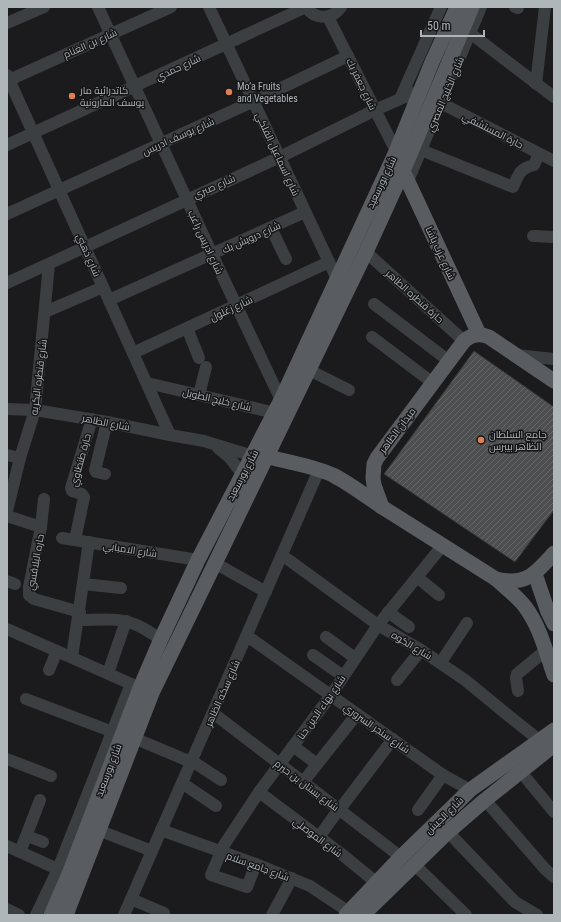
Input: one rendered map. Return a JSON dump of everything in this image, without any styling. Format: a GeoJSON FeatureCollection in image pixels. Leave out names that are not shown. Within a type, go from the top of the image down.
{"type":"FeatureCollection","features":[{"type":"Feature","properties":{"kind":"main road"},"geometry":{"type":"LineString","coordinates":[[449,43],[458,7]]}},
{"type":"Feature","properties":{"kind":"main road"},"geometry":{"type":"LineString","coordinates":[[449,43],[472,7]]}},
{"type":"Feature","properties":{"kind":"main road","name":"شارع بورسعيد"},"geometry":{"type":"LineString","coordinates":[[51,915],[63,872],[135,686],[161,639],[198,560],[242,474],[252,456],[309,370],[366,252],[406,176],[449,43]]}},
{"type":"Feature","properties":{"kind":"main road","name":"شارع بورسعيد"},"geometry":{"type":"LineString","coordinates":[[66,915],[152,693],[268,457],[283,410],[337,279],[396,151],[432,97]]}},
{"type":"Feature","properties":{"kind":"main road","name":"شارع عزب باشا"},"geometry":{"type":"LineString","coordinates":[[406,176],[479,334]]}},
{"type":"Feature","properties":{"kind":"main road"},"geometry":{"type":"LineString","coordinates":[[479,334],[489,337],[554,381]]}},
{"type":"Feature","properties":{"kind":"main road","name":"ميدان الظاهر"},"geometry":{"type":"LineString","coordinates":[[382,507],[373,478],[374,464],[377,458],[464,341],[473,335],[479,334]]}},
{"type":"Feature","properties":{"kind":"main road"},"geometry":{"type":"LineString","coordinates":[[268,457],[319,470],[344,481],[382,507],[496,579],[525,607],[537,627],[554,675]]}},
{"type":"Feature","properties":{"kind":"main road"},"geometry":{"type":"LineString","coordinates":[[496,579],[517,581],[528,578],[535,574],[554,553]]}},
{"type":"Feature","properties":{"kind":"main road"},"geometry":{"type":"LineString","coordinates":[[535,574],[548,612],[554,624]]}},
{"type":"Feature","properties":{"kind":"main road","name":"شارع الجيش"},"geometry":{"type":"LineString","coordinates":[[353,914],[377,883],[448,832],[485,800],[521,772],[550,745],[554,730]]}},
{"type":"Feature","properties":{"kind":"main road","name":"شارع الجيش"},"geometry":{"type":"LineString","coordinates":[[353,914],[408,860],[470,790],[550,745]]}},
{"type":"Feature","properties":{"kind":"street"},"geometry":{"type":"LineString","coordinates":[[7,23],[44,7]]}},
{"type":"Feature","properties":{"kind":"street","name":"شارع ادريس راغب"},"geometry":{"type":"LineString","coordinates":[[98,7],[283,410]]}},
{"type":"Feature","properties":{"kind":"street","name":"شارع بن الغنام"},"geometry":{"type":"LineString","coordinates":[[8,77],[171,7]]}},
{"type":"Feature","properties":{"kind":"street","name":"شارع اسماعيل الفلكي"},"geometry":{"type":"LineString","coordinates":[[209,7],[337,279]]}},
{"type":"Feature","properties":{"kind":"street"},"geometry":{"type":"LineString","coordinates":[[306,7],[313,15],[318,17],[335,12]]}},
{"type":"Feature","properties":{"kind":"street","name":"شارع حمدي"},"geometry":{"type":"LineString","coordinates":[[7,145],[134,88],[306,7]]}},
{"type":"Feature","properties":{"kind":"street"},"geometry":{"type":"LineString","coordinates":[[400,99],[441,7]]}},
{"type":"Feature","properties":{"kind":"street","name":"شارع الخليج المصري"},"geometry":{"type":"LineString","coordinates":[[406,176],[421,150],[432,97],[470,33],[481,7]]}},
{"type":"Feature","properties":{"kind":"street","name":"شارع جعفر بك"},"geometry":{"type":"LineString","coordinates":[[335,12],[348,56],[378,109]]}},
{"type":"Feature","properties":{"kind":"street","name":"شارع جعفر بك"},"geometry":{"type":"LineString","coordinates":[[335,12],[396,151]]}},
{"type":"Feature","properties":{"kind":"street"},"geometry":{"type":"LineString","coordinates":[[536,84],[547,13]]}},
{"type":"Feature","properties":{"kind":"street"},"geometry":{"type":"LineString","coordinates":[[470,33],[554,97]]}},
{"type":"Feature","properties":{"kind":"street","name":"شارع يوسف ادريس"},"geometry":{"type":"LineString","coordinates":[[7,214],[254,102],[348,56]]}},
{"type":"Feature","properties":{"kind":"street","name":"شارع ذهني"},"geometry":{"type":"LineString","coordinates":[[8,77],[170,436]]}},
{"type":"Feature","properties":{"kind":"street","name":"شارع صبري"},"geometry":{"type":"LineString","coordinates":[[7,283],[400,99],[432,97]]}},
{"type":"Feature","properties":{"kind":"street","name":"حارة المستشفي"},"geometry":{"type":"LineString","coordinates":[[432,97],[554,162]]}},
{"type":"Feature","properties":{"kind":"street"},"geometry":{"type":"LineString","coordinates":[[421,150],[513,187],[519,172],[525,167],[534,165],[539,154]]}},
{"type":"Feature","properties":{"kind":"street","name":"شارع درويش بك"},"geometry":{"type":"LineString","coordinates":[[109,300],[305,212]]}},
{"type":"Feature","properties":{"kind":"street"},"geometry":{"type":"LineString","coordinates":[[271,228],[286,259]]}},
{"type":"Feature","properties":{"kind":"street"},"geometry":{"type":"LineString","coordinates":[[532,236],[554,237]]}},
{"type":"Feature","properties":{"kind":"street","name":"حارة قنطره الطاهر"},"geometry":{"type":"LineString","coordinates":[[366,252],[464,341]]}},
{"type":"Feature","properties":{"kind":"street","name":"شارع زغلول"},"geometry":{"type":"LineString","coordinates":[[133,353],[329,262]]}},
{"type":"Feature","properties":{"kind":"street","name":"شارع قنطره البكريه"},"geometry":{"type":"LineString","coordinates":[[7,511],[9,493],[35,410],[49,264]]}},
{"type":"Feature","properties":{"kind":"street"},"geometry":{"type":"LineString","coordinates":[[45,312],[103,287]]}},
{"type":"Feature","properties":{"kind":"street"},"geometry":{"type":"LineString","coordinates":[[374,304],[449,361]]}},
{"type":"Feature","properties":{"kind":"street"},"geometry":{"type":"LineString","coordinates":[[186,328],[202,362],[199,394]]}},
{"type":"Feature","properties":{"kind":"street"},"geometry":{"type":"LineString","coordinates":[[372,336],[433,383]]}},
{"type":"Feature","properties":{"kind":"street"},"geometry":{"type":"LineString","coordinates":[[516,355],[554,359]]}},
{"type":"Feature","properties":{"kind":"street"},"geometry":{"type":"LineString","coordinates":[[309,370],[349,390]]}},
{"type":"Feature","properties":{"kind":"street","name":"شارع خليج الطويل"},"geometry":{"type":"LineString","coordinates":[[147,383],[283,410]]}},
{"type":"Feature","properties":{"kind":"street","name":"شارع الظاهر"},"geometry":{"type":"LineString","coordinates":[[7,409],[35,410],[92,419],[170,436],[204,441],[252,456]]}},
{"type":"Feature","properties":{"kind":"street","name":"حارة طنطاوي"},"geometry":{"type":"LineString","coordinates":[[75,540],[84,497],[82,494],[72,491],[71,488],[92,419]]}},
{"type":"Feature","properties":{"kind":"street"},"geometry":{"type":"LineString","coordinates":[[106,474],[96,472],[95,470],[107,422]]}},
{"type":"Feature","properties":{"kind":"street","name":"شارع الظاهر"},"geometry":{"type":"LineString","coordinates":[[204,441],[226,455],[237,466],[242,474]]}},
{"type":"Feature","properties":{"kind":"street"},"geometry":{"type":"LineString","coordinates":[[7,455],[20,458]]}},
{"type":"Feature","properties":{"kind":"street","name":"شارع سكه الظاهر"},"geometry":{"type":"LineString","coordinates":[[124,915],[319,470]]}},
{"type":"Feature","properties":{"kind":"street","name":"حاره البلاقسي"},"geometry":{"type":"LineString","coordinates":[[44,499],[41,527],[29,587],[29,595],[34,599],[79,616]]}},
{"type":"Feature","properties":{"kind":"street"},"geometry":{"type":"LineString","coordinates":[[7,516],[41,527]]}},
{"type":"Feature","properties":{"kind":"street","name":"شارع الامبابي"},"geometry":{"type":"LineString","coordinates":[[62,538],[198,560]]}},
{"type":"Feature","properties":{"kind":"street"},"geometry":{"type":"LineString","coordinates":[[72,657],[89,542]]}},
{"type":"Feature","properties":{"kind":"street","name":"شارع بهاء الدين حنا"},"geometry":{"type":"LineString","coordinates":[[256,864],[246,887],[211,875],[220,852],[232,830],[331,695],[378,625],[443,545]]}},
{"type":"Feature","properties":{"kind":"street","name":"شارع الكوه"},"geometry":{"type":"LineString","coordinates":[[282,555],[378,625],[441,662],[508,716],[550,745]]}},
{"type":"Feature","properties":{"kind":"street"},"geometry":{"type":"LineString","coordinates":[[215,563],[266,592]]}},
{"type":"Feature","properties":{"kind":"street"},"geometry":{"type":"LineString","coordinates":[[417,576],[439,595]]}},
{"type":"Feature","properties":{"kind":"street"},"geometry":{"type":"LineString","coordinates":[[83,584],[121,588]]}},
{"type":"Feature","properties":{"kind":"street"},"geometry":{"type":"LineString","coordinates":[[388,612],[409,627]]}},
{"type":"Feature","properties":{"kind":"street"},"geometry":{"type":"LineString","coordinates":[[79,616],[126,621],[161,639]]}},
{"type":"Feature","properties":{"kind":"street"},"geometry":{"type":"LineString","coordinates":[[108,673],[126,621]]}},
{"type":"Feature","properties":{"kind":"street"},"geometry":{"type":"LineString","coordinates":[[441,662],[467,623]]}},
{"type":"Feature","properties":{"kind":"street"},"geometry":{"type":"LineString","coordinates":[[7,630],[72,657],[135,686]]}},
{"type":"Feature","properties":{"kind":"street","name":"شارع سنجر السروري"},"geometry":{"type":"LineString","coordinates":[[247,636],[443,775],[470,790]]}},
{"type":"Feature","properties":{"kind":"street"},"geometry":{"type":"LineString","coordinates":[[326,637],[355,658]]}},
{"type":"Feature","properties":{"kind":"street"},"geometry":{"type":"LineString","coordinates":[[397,680],[421,650]]}},
{"type":"Feature","properties":{"kind":"street"},"geometry":{"type":"LineString","coordinates":[[49,670],[57,651]]}},
{"type":"Feature","properties":{"kind":"street"},"geometry":{"type":"LineString","coordinates":[[518,691],[516,682],[518,674],[545,651]]}},
{"type":"Feature","properties":{"kind":"street"},"geometry":{"type":"LineString","coordinates":[[313,655],[343,676]]}},
{"type":"Feature","properties":{"kind":"street","name":"شارع بورسعيد"},"geometry":{"type":"LineString","coordinates":[[36,915],[63,872],[113,732],[135,686]]}},
{"type":"Feature","properties":{"kind":"street"},"geometry":{"type":"LineString","coordinates":[[26,699],[113,732]]}},
{"type":"Feature","properties":{"kind":"street","name":"شارع بستان بن حيرم"},"geometry":{"type":"LineString","coordinates":[[213,713],[408,860],[466,915]]}},
{"type":"Feature","properties":{"kind":"street"},"geometry":{"type":"LineString","coordinates":[[304,782],[357,714]]}},
{"type":"Feature","properties":{"kind":"street"},"geometry":{"type":"LineString","coordinates":[[134,738],[191,762],[221,780]]}},
{"type":"Feature","properties":{"kind":"street"},"geometry":{"type":"LineString","coordinates":[[319,837],[393,739]]}},
{"type":"Feature","properties":{"kind":"street"},"geometry":{"type":"LineString","coordinates":[[293,746],[317,764]]}},
{"type":"Feature","properties":{"kind":"street"},"geometry":{"type":"LineString","coordinates":[[7,759],[52,776]]}},
{"type":"Feature","properties":{"kind":"street"},"geometry":{"type":"LineString","coordinates":[[521,772],[554,812]]}},
{"type":"Feature","properties":{"kind":"street"},"geometry":{"type":"LineString","coordinates":[[418,810],[443,775]]}},
{"type":"Feature","properties":{"kind":"street"},"geometry":{"type":"LineString","coordinates":[[182,783],[216,806]]}},
{"type":"Feature","properties":{"kind":"street","name":"شارع الموصلي"},"geometry":{"type":"LineString","coordinates":[[259,792],[377,883]]}},
{"type":"Feature","properties":{"kind":"street"},"geometry":{"type":"LineString","coordinates":[[20,852],[40,800]]}},
{"type":"Feature","properties":{"kind":"street"},"geometry":{"type":"LineString","coordinates":[[485,800],[544,869],[554,877]]}},
{"type":"Feature","properties":{"kind":"street"},"geometry":{"type":"LineString","coordinates":[[98,830],[152,851]]}},
{"type":"Feature","properties":{"kind":"street","name":"شارع جامع سلام"},"geometry":{"type":"LineString","coordinates":[[161,830],[292,878],[310,886],[353,914]]}},
{"type":"Feature","properties":{"kind":"street"},"geometry":{"type":"LineString","coordinates":[[448,832],[515,902],[537,915]]}},
{"type":"Feature","properties":{"kind":"street"},"geometry":{"type":"LineString","coordinates":[[27,836],[43,842]]}},
{"type":"Feature","properties":{"kind":"street"},"geometry":{"type":"LineString","coordinates":[[7,846],[63,872]]}},
{"type":"Feature","properties":{"kind":"street"},"geometry":{"type":"LineString","coordinates":[[272,915],[292,878]]}},
{"type":"Feature","properties":{"kind":"street"},"geometry":{"type":"LineString","coordinates":[[131,899],[164,913]]}},
{"type":"Feature","properties":{"kind":"street"},"geometry":{"type":"LineString","coordinates":[[7,909],[19,915]]}},
{"type":"Feature","properties":{"kind":"building","name":"جامع السلطان الظاهر بيبرس"},"geometry":{"type":"Polygon","coordinates":[[[474,351],[554,407],[554,510],[515,562],[384,474],[474,351]]]}},
{"type":"Feature","properties":{"kind":"place","name":"Mo’a Fruits and Vegetables"},"geometry":{"type":"Point","coordinates":[229,92]}},
{"type":"Feature","properties":{"kind":"place","name":"كاتدرائية مار يوسف المارونية"},"geometry":{"type":"Point","coordinates":[72,96]}},
{"type":"Feature","properties":{"kind":"place","name":"جامع السلطان الظاهر بيبرس"},"geometry":{"type":"Point","coordinates":[481,440]}}]}
